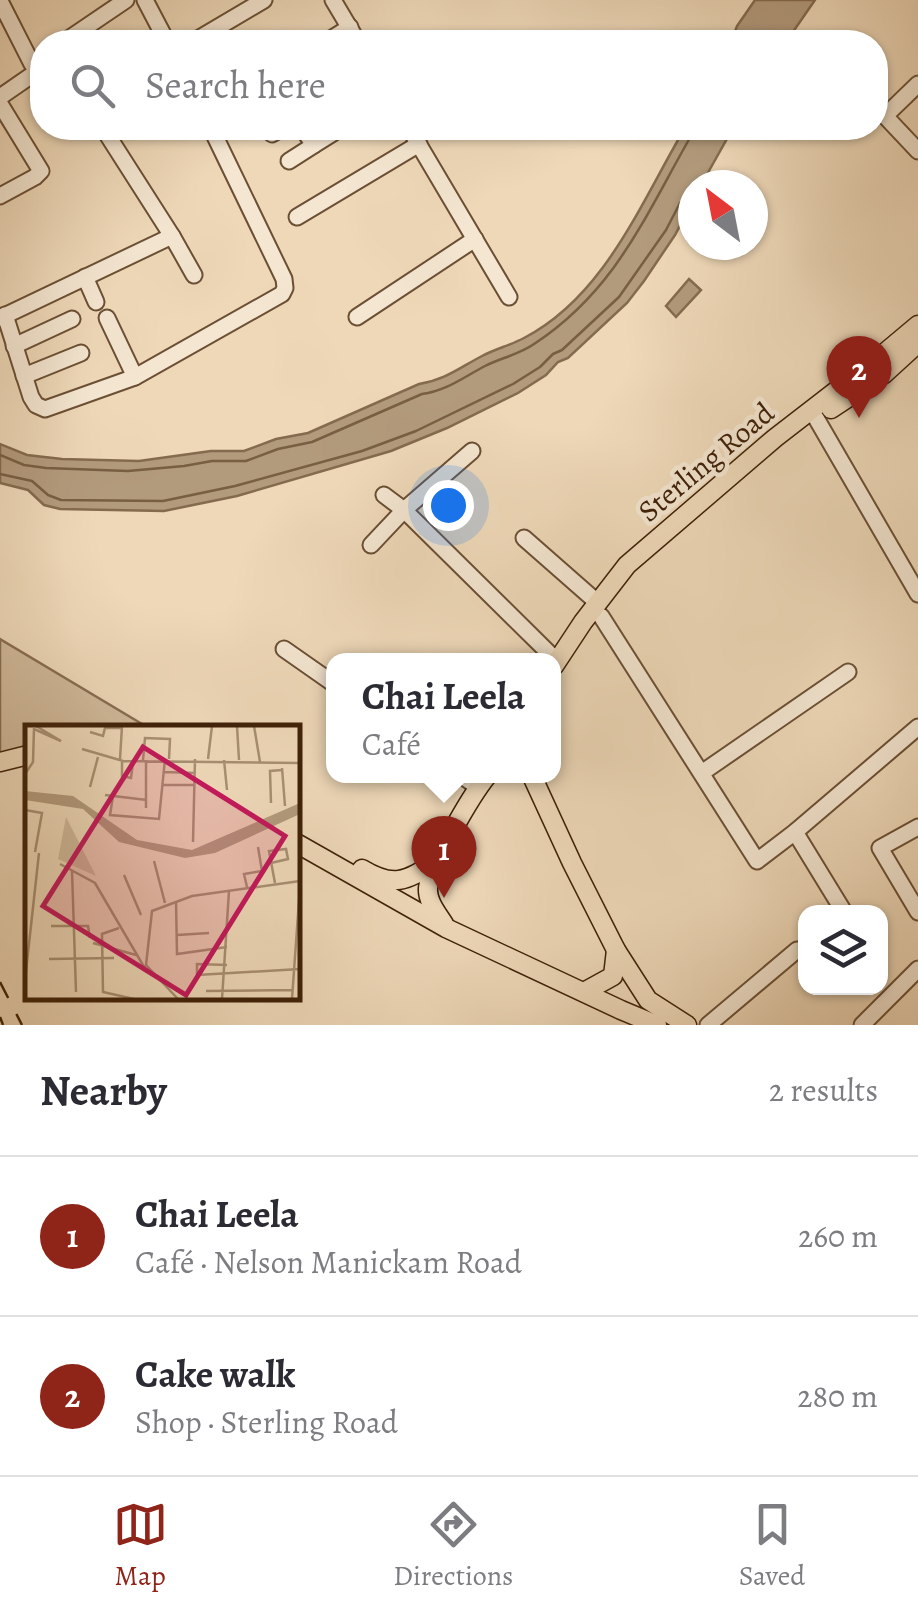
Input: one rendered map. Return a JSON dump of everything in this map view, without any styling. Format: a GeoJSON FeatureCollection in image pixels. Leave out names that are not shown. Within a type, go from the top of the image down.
{"type":"FeatureCollection","features":[{"type":"Feature","properties":{"kind":"main road","name":"Sterling Road"},"geometry":{"type":"LineString","coordinates":[[561,663],[628,565],[775,438],[918,325]]}},
{"type":"Feature","properties":{"kind":"main road","name":"Sterling Road"},"geometry":{"type":"LineString","coordinates":[[599,609],[661,547],[816,418],[884,374],[918,343]]}},
{"type":"Feature","properties":{"kind":"main road"},"geometry":{"type":"LineString","coordinates":[[0,762],[25,757]]}},
{"type":"Feature","properties":{"kind":"main road"},"geometry":{"type":"LineString","coordinates":[[0,774],[25,769]]}},
{"type":"Feature","properties":{"kind":"main road"},"geometry":{"type":"LineString","coordinates":[[446,928],[428,898],[428,888],[436,862],[481,783]]}},
{"type":"Feature","properties":{"kind":"main road"},"geometry":{"type":"LineString","coordinates":[[535,783],[616,950],[648,1000],[687,1025]]}},
{"type":"Feature","properties":{"kind":"main road"},"geometry":{"type":"LineString","coordinates":[[300,832],[374,876],[407,880],[436,862]]}},
{"type":"Feature","properties":{"kind":"main road"},"geometry":{"type":"LineString","coordinates":[[300,845],[446,928],[657,1025]]}},
{"type":"Feature","properties":{"kind":"main road"},"geometry":{"type":"LineString","coordinates":[[584,992],[612,976],[616,950]]}},
{"type":"Feature","properties":{"kind":"street"},"geometry":{"type":"LineString","coordinates":[[82,30],[126,0]]}},
{"type":"Feature","properties":{"kind":"street"},"geometry":{"type":"LineString","coordinates":[[97,30],[142,0],[160,30]]}},
{"type":"Feature","properties":{"kind":"street"},"geometry":{"type":"LineString","coordinates":[[214,30],[264,0]]}},
{"type":"Feature","properties":{"kind":"street"},"geometry":{"type":"LineString","coordinates":[[333,0],[350,28],[347,30]]}},
{"type":"Feature","properties":{"kind":"street"},"geometry":{"type":"LineString","coordinates":[[0,1],[30,49]]}},
{"type":"Feature","properties":{"kind":"street"},"geometry":{"type":"LineString","coordinates":[[0,85],[30,68]]}},
{"type":"Feature","properties":{"kind":"street"},"geometry":{"type":"LineString","coordinates":[[0,196],[41,172],[0,100],[30,72]]}},
{"type":"Feature","properties":{"kind":"street"},"geometry":{"type":"LineString","coordinates":[[888,112],[918,84]]}},
{"type":"Feature","properties":{"kind":"street"},"geometry":{"type":"LineString","coordinates":[[888,120],[918,151]]}},
{"type":"Feature","properties":{"kind":"street"},"geometry":{"type":"LineString","coordinates":[[111,140],[194,275]]}},
{"type":"Feature","properties":{"kind":"street"},"geometry":{"type":"LineString","coordinates":[[172,236],[3,316],[36,406],[45,409],[135,377],[282,294],[284,279],[216,140]]}},
{"type":"Feature","properties":{"kind":"street"},"geometry":{"type":"LineString","coordinates":[[310,140],[314,145]]}},
{"type":"Feature","properties":{"kind":"street"},"geometry":{"type":"LineString","coordinates":[[289,161],[322,140]]}},
{"type":"Feature","properties":{"kind":"street"},"geometry":{"type":"LineString","coordinates":[[416,140],[509,296]]}},
{"type":"Feature","properties":{"kind":"street"},"geometry":{"type":"LineString","coordinates":[[297,216],[419,144]]}},
{"type":"Feature","properties":{"kind":"street"},"geometry":{"type":"LineString","coordinates":[[357,317],[475,239]]}},
{"type":"Feature","properties":{"kind":"street"},"geometry":{"type":"LineString","coordinates":[[85,278],[96,302]]}},
{"type":"Feature","properties":{"kind":"street"},"geometry":{"type":"LineString","coordinates":[[107,318],[135,377]]}},
{"type":"Feature","properties":{"kind":"street"},"geometry":{"type":"LineString","coordinates":[[14,346],[72,319]]}},
{"type":"Feature","properties":{"kind":"street"},"geometry":{"type":"LineString","coordinates":[[24,376],[81,353]]}},
{"type":"Feature","properties":{"kind":"street"},"geometry":{"type":"LineString","coordinates":[[816,418],[918,594]]}},
{"type":"Feature","properties":{"kind":"street"},"geometry":{"type":"LineString","coordinates":[[371,545],[404,510],[472,451]]}},
{"type":"Feature","properties":{"kind":"street"},"geometry":{"type":"LineString","coordinates":[[384,495],[404,510],[540,653]]}},
{"type":"Feature","properties":{"kind":"street"},"geometry":{"type":"LineString","coordinates":[[524,538],[599,609],[757,861],[918,727]]}},
{"type":"Feature","properties":{"kind":"street"},"geometry":{"type":"LineString","coordinates":[[284,649],[326,678]]}},
{"type":"Feature","properties":{"kind":"street"},"geometry":{"type":"LineString","coordinates":[[703,772],[848,672]]}},
{"type":"Feature","properties":{"kind":"street"},"geometry":{"type":"LineString","coordinates":[[916,904],[880,848],[918,826]]}},
{"type":"Feature","properties":{"kind":"street"},"geometry":{"type":"LineString","coordinates":[[795,832],[840,905]]}},
{"type":"Feature","properties":{"kind":"street"},"geometry":{"type":"LineString","coordinates":[[708,1025],[797,950]]}},
{"type":"Feature","properties":{"kind":"street"},"geometry":{"type":"LineString","coordinates":[[862,1025],[918,969]]}},
{"type":"Feature","properties":{"kind":"shaded area"},"geometry":{"type":"Polygon","coordinates":[[[0,639],[144,725],[25,725],[25,749],[0,755],[0,639]]]}},
{"type":"Feature","properties":{"kind":"water"},"geometry":{"type":"Polygon","coordinates":[[[755,0],[815,0],[794,30],[736,30],[755,0]]]}},
{"type":"Feature","properties":{"kind":"water"},"geometry":{"type":"Polygon","coordinates":[[[678,140],[726,140],[709,170],[678,170],[678,229],[627,303],[546,375],[447,428],[391,451],[237,496],[164,511],[60,509],[44,505],[28,490],[0,483],[0,444],[27,455],[139,461],[211,451],[244,451],[308,433],[419,384],[444,377],[524,338],[577,298],[618,245],[678,140]]]}},
{"type":"Feature","properties":{"kind":"water"},"geometry":{"type":"Polygon","coordinates":[[[689,279],[701,290],[676,317],[666,306],[689,279]]]}},
{"type":"Feature","properties":{"kind":"railway"},"geometry":{"type":"LineString","coordinates":[[0,982],[22,1025]]}},
{"type":"Feature","properties":{"kind":"railway"},"geometry":{"type":"LineString","coordinates":[[0,1017],[3,1025]]}},
{"type":"Feature","properties":{"kind":"place","name":"Cake walk"},"geometry":{"type":"Point","coordinates":[859,418]}},
{"type":"Feature","properties":{"kind":"place","name":"Chai Leela"},"geometry":{"type":"Point","coordinates":[444,898]}}]}
